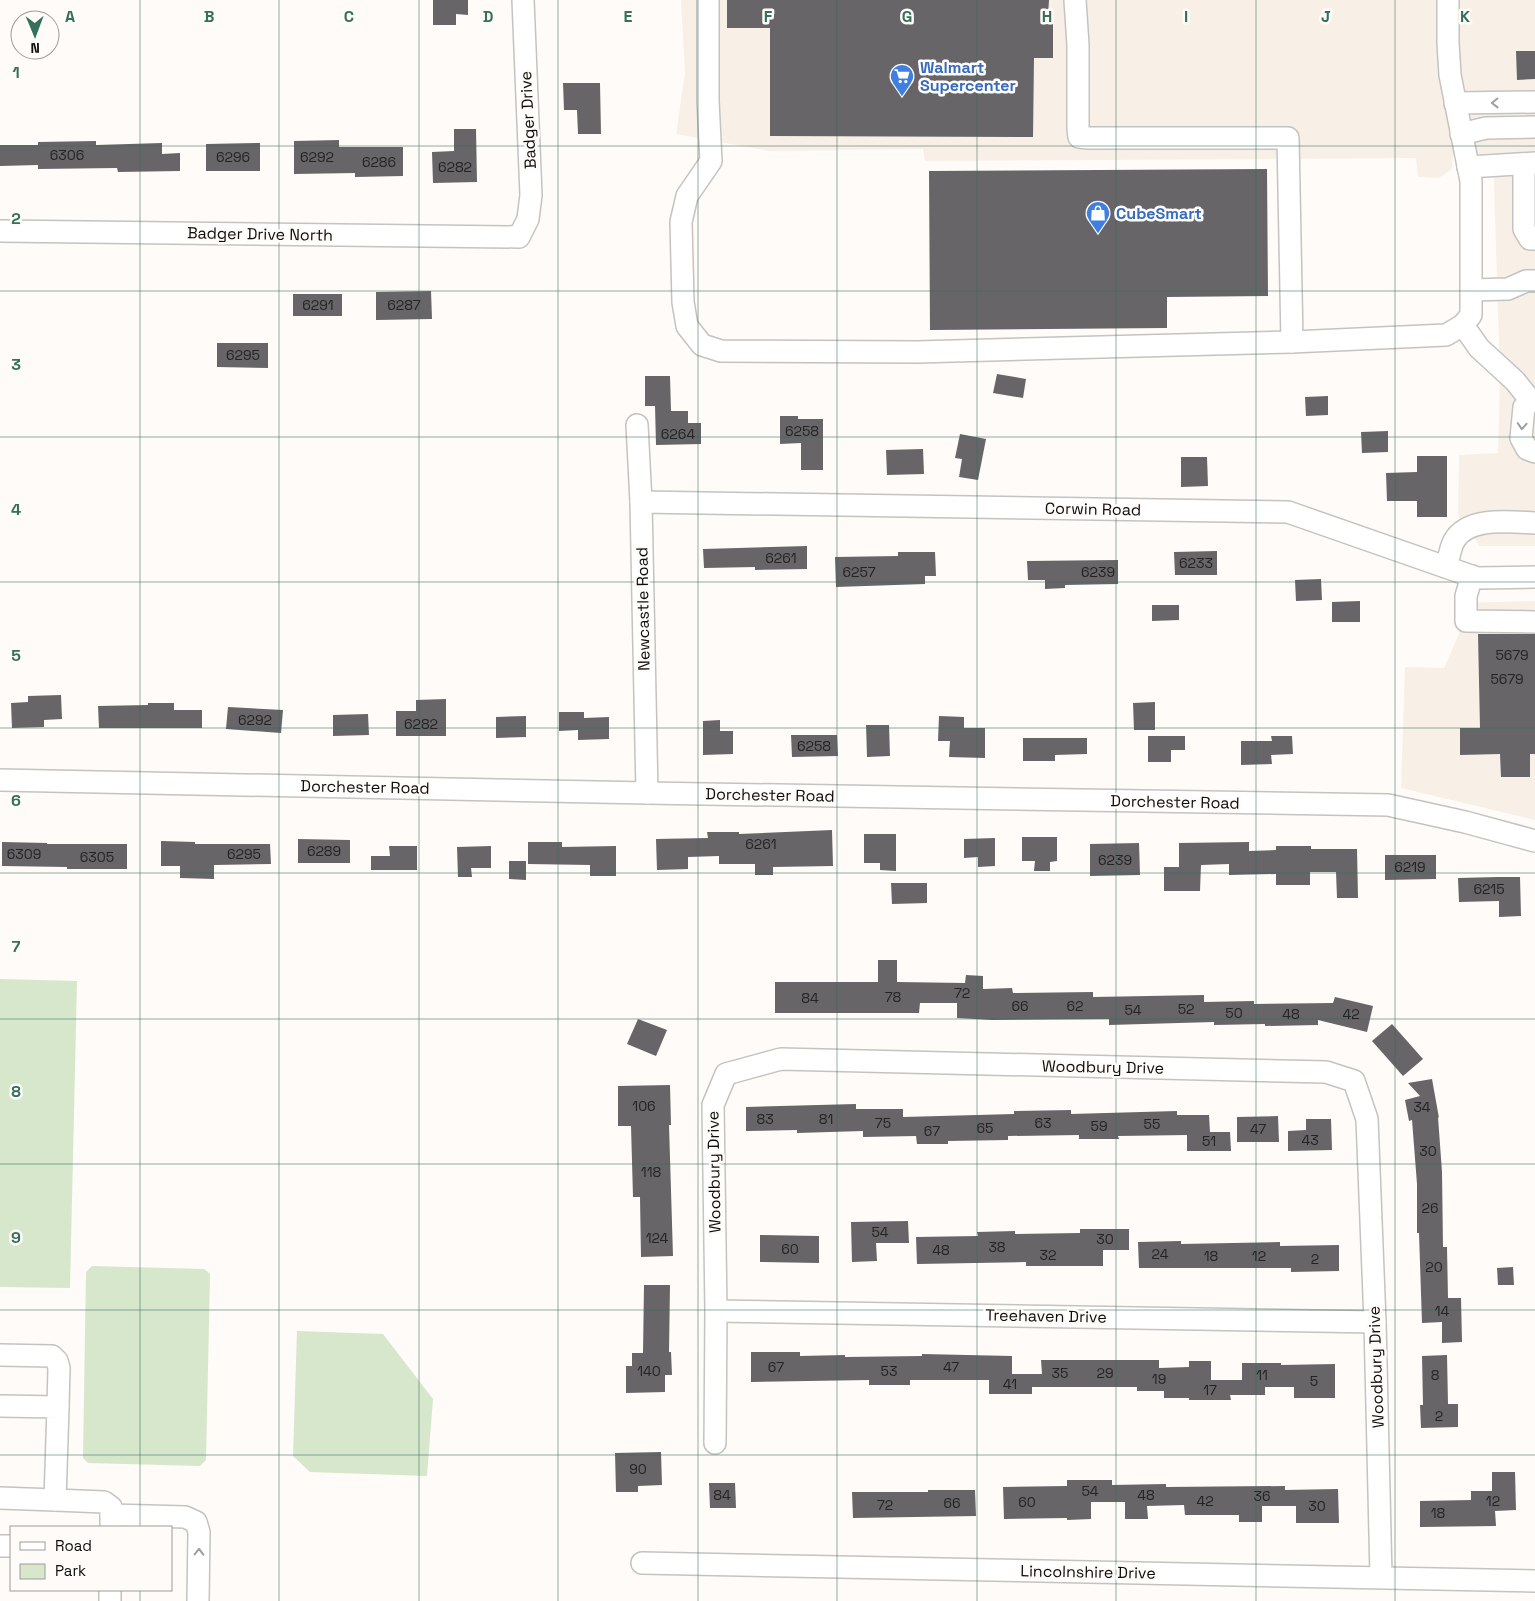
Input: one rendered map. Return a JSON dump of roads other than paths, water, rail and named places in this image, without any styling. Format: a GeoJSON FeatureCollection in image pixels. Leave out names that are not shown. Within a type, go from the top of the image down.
{"type":"FeatureCollection","features":[{"type":"Feature","properties":{"kind":"street","name":"Badger Drive"},"geometry":{"type":"LineString","coordinates":[[519,237],[528,219],[531,195],[523,0]]}},
{"type":"Feature","properties":{"kind":"street"},"geometry":{"type":"LineString","coordinates":[[708,0],[708,101],[711,161],[687,196],[680,222],[683,302],[687,326],[702,345],[721,351],[917,352],[1292,342],[1446,335],[1463,325],[1471,315],[1471,181],[1450,75],[1448,0]]}},
{"type":"Feature","properties":{"kind":"street"},"geometry":{"type":"LineString","coordinates":[[1075,0],[1078,45],[1079,137],[1288,138],[1292,342]]}},
{"type":"Feature","properties":{"kind":"street"},"geometry":{"type":"LineString","coordinates":[[1455,103],[1535,102]]}},
{"type":"Feature","properties":{"kind":"street"},"geometry":{"type":"LineString","coordinates":[[1461,134],[1486,128],[1535,127]]}},
{"type":"Feature","properties":{"kind":"street"},"geometry":{"type":"LineString","coordinates":[[1468,167],[1530,163],[1524,229],[1530,239],[1535,239]]}},
{"type":"Feature","properties":{"kind":"street","name":"Badger Drive North"},"geometry":{"type":"LineString","coordinates":[[0,232],[519,237]]}},
{"type":"Feature","properties":{"kind":"street"},"geometry":{"type":"LineString","coordinates":[[1472,290],[1508,289],[1526,281],[1535,281]]}},
{"type":"Feature","properties":{"kind":"street"},"geometry":{"type":"LineString","coordinates":[[1463,325],[1479,348],[1515,380],[1533,401],[1524,408],[1521,438],[1527,449],[1535,452]]}},
{"type":"Feature","properties":{"kind":"street","name":"Newcastle Road"},"geometry":{"type":"LineString","coordinates":[[636,425],[641,502],[647,793]]}},
{"type":"Feature","properties":{"kind":"street","name":"Corwin Road"},"geometry":{"type":"LineString","coordinates":[[641,502],[1288,512],[1477,578],[1535,578]]}},
{"type":"Feature","properties":{"kind":"street"},"geometry":{"type":"LineString","coordinates":[[1446,567],[1454,541],[1462,531],[1484,522],[1535,523]]}},
{"type":"Feature","properties":{"kind":"street"},"geometry":{"type":"LineString","coordinates":[[1472,576],[1466,596],[1466,621],[1535,622]]}},
{"type":"Feature","properties":{"kind":"street","name":"Dorchester Road"},"geometry":{"type":"LineString","coordinates":[[0,780],[1388,805],[1465,822],[1535,841]]}},
{"type":"Feature","properties":{"kind":"street","name":"Woodbury Drive"},"geometry":{"type":"LineString","coordinates":[[715,1443],[716,1311],[713,1105],[726,1074],[781,1059],[1326,1072],[1354,1081],[1367,1119],[1375,1322],[1381,1577]]}},
{"type":"Feature","properties":{"kind":"street","name":"Treehaven Drive"},"geometry":{"type":"LineString","coordinates":[[716,1311],[1375,1322]]}},
{"type":"Feature","properties":{"kind":"street"},"geometry":{"type":"LineString","coordinates":[[0,1355],[52,1356],[57,1361],[59,1368],[55,1500]]}},
{"type":"Feature","properties":{"kind":"street"},"geometry":{"type":"LineString","coordinates":[[0,1406],[58,1407]]}},
{"type":"Feature","properties":{"kind":"street"},"geometry":{"type":"LineString","coordinates":[[0,1498],[104,1502],[111,1507],[111,1521],[185,1517],[196,1522],[199,1532],[198,1601]]}},
{"type":"Feature","properties":{"kind":"street","name":"Lincolnshire Drive"},"geometry":{"type":"LineString","coordinates":[[642,1563],[1535,1581]]}},
{"type":"Feature","properties":{"kind":"place","name":"Walmart Supercenter"},"geometry":{"type":"Point","coordinates":[902,97]}},
{"type":"Feature","properties":{"kind":"place","name":"CubeSmart"},"geometry":{"type":"Point","coordinates":[1098,234]}}]}
